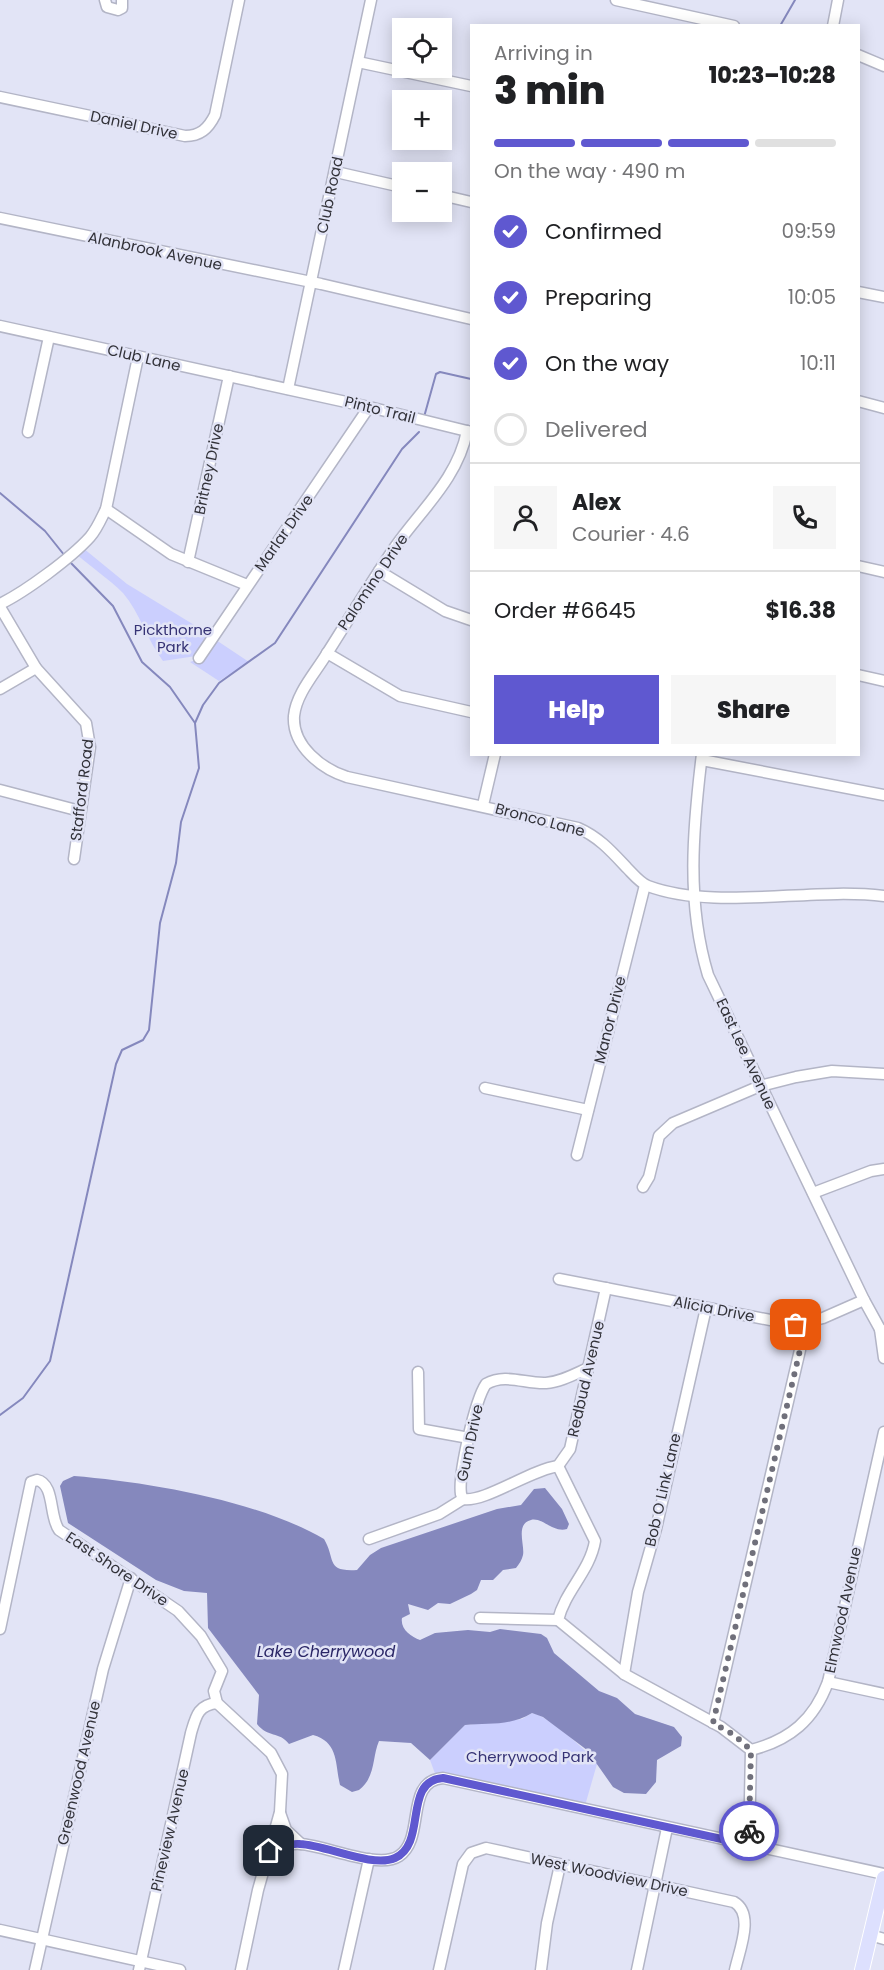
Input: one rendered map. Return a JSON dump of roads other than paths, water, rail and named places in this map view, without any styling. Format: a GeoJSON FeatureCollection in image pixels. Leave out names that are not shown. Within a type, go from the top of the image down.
{"type":"FeatureCollection","features":[{"type":"Feature","properties":{"kind":"main road"},"geometry":{"type":"LineString","coordinates":[[862,1970],[877,1937],[884,1876]]}},
{"type":"Feature","properties":{"kind":"street"},"geometry":{"type":"LineString","coordinates":[[105,0],[107,7],[118,10],[122,8],[122,0]]}},
{"type":"Feature","properties":{"kind":"street","name":"Daniel Drive"},"geometry":{"type":"LineString","coordinates":[[0,97],[185,136],[198,135],[208,127],[214,115],[239,0]]}},
{"type":"Feature","properties":{"kind":"street","name":"Club Road"},"geometry":{"type":"LineString","coordinates":[[288,389],[372,0]]}},
{"type":"Feature","properties":{"kind":"street"},"geometry":{"type":"LineString","coordinates":[[616,0],[725,24]]}},
{"type":"Feature","properties":{"kind":"street"},"geometry":{"type":"LineString","coordinates":[[833,24],[838,0]]}},
{"type":"Feature","properties":{"kind":"street"},"geometry":{"type":"LineString","coordinates":[[860,56],[884,66]]}},
{"type":"Feature","properties":{"kind":"street"},"geometry":{"type":"LineString","coordinates":[[358,62],[470,86]]}},
{"type":"Feature","properties":{"kind":"street"},"geometry":{"type":"LineString","coordinates":[[336,171],[392,185]]}},
{"type":"Feature","properties":{"kind":"street"},"geometry":{"type":"LineString","coordinates":[[452,197],[470,201]]}},
{"type":"Feature","properties":{"kind":"street","name":"Alanbrook Avenue"},"geometry":{"type":"LineString","coordinates":[[0,218],[311,282],[470,319]]}},
{"type":"Feature","properties":{"kind":"street"},"geometry":{"type":"LineString","coordinates":[[860,292],[884,297]]}},
{"type":"Feature","properties":{"kind":"street","name":"Club Lane"},"geometry":{"type":"LineString","coordinates":[[0,326],[288,389]]}},
{"type":"Feature","properties":{"kind":"street"},"geometry":{"type":"LineString","coordinates":[[28,432],[49,337]]}},
{"type":"Feature","properties":{"kind":"street"},"geometry":{"type":"LineString","coordinates":[[0,606],[24,591],[90,537],[106,509],[138,357]]}},
{"type":"Feature","properties":{"kind":"street","name":"Britney Drive"},"geometry":{"type":"LineString","coordinates":[[188,562],[229,376]]}},
{"type":"Feature","properties":{"kind":"street","name":"Pinto Trail"},"geometry":{"type":"LineString","coordinates":[[288,389],[469,432]]}},
{"type":"Feature","properties":{"kind":"street"},"geometry":{"type":"LineString","coordinates":[[860,402],[884,408]]}},
{"type":"Feature","properties":{"kind":"street","name":"Marlar Drive"},"geometry":{"type":"LineString","coordinates":[[199,658],[369,407]]}},
{"type":"Feature","properties":{"kind":"street","name":"Palomino Drive"},"geometry":{"type":"LineString","coordinates":[[299,739],[295,727],[295,710],[306,686],[379,571],[449,475],[469,432]]}},
{"type":"Feature","properties":{"kind":"street"},"geometry":{"type":"LineString","coordinates":[[106,509],[171,554],[247,585]]}},
{"type":"Feature","properties":{"kind":"street"},"geometry":{"type":"LineString","coordinates":[[860,566],[884,572]]}},
{"type":"Feature","properties":{"kind":"street"},"geometry":{"type":"LineString","coordinates":[[379,571],[445,611],[470,620]]}},
{"type":"Feature","properties":{"kind":"street","name":"Stafford Road"},"geometry":{"type":"LineString","coordinates":[[0,606],[36,668],[88,728],[90,747],[74,859]]}},
{"type":"Feature","properties":{"kind":"street"},"geometry":{"type":"LineString","coordinates":[[327,653],[400,696],[470,712]]}},
{"type":"Feature","properties":{"kind":"street"},"geometry":{"type":"LineString","coordinates":[[0,689],[36,668]]}},
{"type":"Feature","properties":{"kind":"street"},"geometry":{"type":"LineString","coordinates":[[860,675],[884,681]]}},
{"type":"Feature","properties":{"kind":"street","name":"Bronco Lane"},"geometry":{"type":"LineString","coordinates":[[299,739],[318,762],[340,775],[571,825],[590,833],[645,885],[694,897],[850,894],[884,896]]}},
{"type":"Feature","properties":{"kind":"street"},"geometry":{"type":"LineString","coordinates":[[483,806],[495,756]]}},
{"type":"Feature","properties":{"kind":"street"},"geometry":{"type":"LineString","coordinates":[[702,757],[884,795]]}},
{"type":"Feature","properties":{"kind":"street","name":"East Lee Avenue"},"geometry":{"type":"LineString","coordinates":[[702,757],[694,816],[694,897],[697,929],[708,975],[864,1300],[882,1330]]}},
{"type":"Feature","properties":{"kind":"street"},"geometry":{"type":"LineString","coordinates":[[0,790],[80,811]]}},
{"type":"Feature","properties":{"kind":"street","name":"Manor Drive"},"geometry":{"type":"LineString","coordinates":[[577,1155],[645,885]]}},
{"type":"Feature","properties":{"kind":"street"},"geometry":{"type":"LineString","coordinates":[[643,1187],[649,1178],[654,1147],[664,1130],[673,1123],[760,1086],[830,1071],[884,1074]]}},
{"type":"Feature","properties":{"kind":"street"},"geometry":{"type":"LineString","coordinates":[[485,1088],[588,1110]]}},
{"type":"Feature","properties":{"kind":"street"},"geometry":{"type":"LineString","coordinates":[[813,1193],[871,1171],[884,1169]]}},
{"type":"Feature","properties":{"kind":"street","name":"Alicia Drive"},"geometry":{"type":"LineString","coordinates":[[560,1279],[802,1325]]}},
{"type":"Feature","properties":{"kind":"street","name":"Redbud Avenue"},"geometry":{"type":"LineString","coordinates":[[558,1466],[570,1449],[586,1369],[606,1288]]}},
{"type":"Feature","properties":{"kind":"street"},"geometry":{"type":"LineString","coordinates":[[713,1723],[800,1350],[802,1325],[864,1300]]}},
{"type":"Feature","properties":{"kind":"street","name":"Bob O Link Lane"},"geometry":{"type":"LineString","coordinates":[[624,1674],[638,1592],[656,1529],[706,1308]]}},
{"type":"Feature","properties":{"kind":"street"},"geometry":{"type":"LineString","coordinates":[[882,1330],[884,1358]]}},
{"type":"Feature","properties":{"kind":"street","name":"Gum Drive"},"geometry":{"type":"LineString","coordinates":[[463,1499],[460,1488],[469,1438],[480,1394],[486,1384],[505,1378],[534,1383],[556,1381],[586,1369]]}},
{"type":"Feature","properties":{"kind":"street"},"geometry":{"type":"LineString","coordinates":[[418,1372],[419,1429],[469,1438]]}},
{"type":"Feature","properties":{"kind":"street","name":"Elmwood Avenue"},"geometry":{"type":"LineString","coordinates":[[751,1750],[776,1743],[798,1730],[821,1701],[828,1682],[884,1432]]}},
{"type":"Feature","properties":{"kind":"street"},"geometry":{"type":"LineString","coordinates":[[558,1466],[595,1541],[591,1557],[561,1606],[558,1620]]}},
{"type":"Feature","properties":{"kind":"street","name":"Gum Drive"},"geometry":{"type":"LineString","coordinates":[[463,1499],[471,1500],[489,1494],[532,1472],[558,1466]]}},
{"type":"Feature","properties":{"kind":"street","name":"East Shore Drive"},"geometry":{"type":"LineString","coordinates":[[0,1629],[21,1522],[31,1482],[37,1480],[45,1484],[52,1518],[59,1530],[178,1611],[201,1636],[222,1671],[214,1691],[217,1703]]}},
{"type":"Feature","properties":{"kind":"street","name":"Gum Drive"},"geometry":{"type":"LineString","coordinates":[[369,1539],[439,1514],[457,1506],[463,1499]]}},
{"type":"Feature","properties":{"kind":"street","name":"Greenwood Avenue"},"geometry":{"type":"LineString","coordinates":[[34,1970],[103,1669],[131,1578]]}},
{"type":"Feature","properties":{"kind":"street"},"geometry":{"type":"LineString","coordinates":[[480,1618],[558,1620],[624,1674],[734,1735],[751,1750],[749,1845]]}},
{"type":"Feature","properties":{"kind":"street"},"geometry":{"type":"LineString","coordinates":[[828,1682],[884,1694]]}},
{"type":"Feature","properties":{"kind":"street"},"geometry":{"type":"LineString","coordinates":[[217,1703],[271,1753],[282,1774],[280,1812],[241,1970]]}},
{"type":"Feature","properties":{"kind":"street","name":"Pineview Avenue"},"geometry":{"type":"LineString","coordinates":[[140,1966],[191,1733],[200,1708],[217,1703]]}},
{"type":"Feature","properties":{"kind":"street"},"geometry":{"type":"LineString","coordinates":[[269,1851],[301,1844],[369,1859],[386,1860],[398,1857],[412,1837],[424,1787],[431,1781],[443,1778],[884,1876]]}},
{"type":"Feature","properties":{"kind":"street"},"geometry":{"type":"LineString","coordinates":[[280,1812],[286,1830],[301,1844]]}},
{"type":"Feature","properties":{"kind":"street"},"geometry":{"type":"LineString","coordinates":[[637,1970],[667,1828]]}},
{"type":"Feature","properties":{"kind":"street","name":"West Woodview Drive"},"geometry":{"type":"LineString","coordinates":[[440,1970],[462,1869],[471,1853],[486,1848],[734,1902],[745,1914],[735,1970]]}},
{"type":"Feature","properties":{"kind":"street"},"geometry":{"type":"LineString","coordinates":[[344,1970],[369,1859]]}},
{"type":"Feature","properties":{"kind":"street"},"geometry":{"type":"LineString","coordinates":[[541,1970],[547,1923],[560,1865]]}},
{"type":"Feature","properties":{"kind":"street"},"geometry":{"type":"LineString","coordinates":[[0,1930],[140,1966],[180,1970]]}},
{"type":"Feature","properties":{"kind":"water","name":"Lake Cherrywood"},"geometry":{"type":"Polygon","coordinates":[[[74,1476],[169,1489],[236,1504],[268,1514],[324,1539],[333,1563],[340,1569],[347,1570],[357,1570],[370,1555],[381,1548],[497,1509],[521,1505],[534,1489],[545,1488],[562,1509],[569,1524],[567,1529],[557,1529],[535,1520],[526,1522],[522,1530],[523,1555],[516,1568],[503,1570],[493,1580],[481,1580],[477,1590],[450,1604],[438,1603],[428,1610],[408,1604],[410,1614],[402,1618],[404,1629],[420,1640],[435,1633],[468,1630],[490,1632],[500,1629],[541,1634],[547,1638],[554,1653],[599,1691],[617,1698],[635,1714],[674,1727],[682,1737],[681,1746],[657,1760],[656,1782],[646,1794],[624,1793],[613,1787],[587,1750],[543,1717],[532,1713],[508,1722],[465,1725],[430,1760],[411,1743],[379,1741],[368,1779],[359,1790],[352,1792],[340,1785],[332,1748],[321,1738],[313,1735],[289,1744],[257,1724],[259,1695],[208,1628],[207,1593],[184,1591],[156,1580],[68,1523],[60,1486],[63,1481],[74,1476]]]}},
{"type":"Feature","properties":{"kind":"waterway"},"geometry":{"type":"LineString","coordinates":[[781,24],[795,0]]}},
{"type":"Feature","properties":{"kind":"waterway"},"geometry":{"type":"LineString","coordinates":[[424,417],[436,374],[440,372],[470,379]]}},
{"type":"Feature","properties":{"kind":"waterway"},"geometry":{"type":"LineString","coordinates":[[195,723],[203,705],[219,683],[275,643],[402,449],[419,432]]}},
{"type":"Feature","properties":{"kind":"waterway"},"geometry":{"type":"LineString","coordinates":[[0,493],[45,531],[65,556]]}},
{"type":"Feature","properties":{"kind":"waterway"},"geometry":{"type":"LineString","coordinates":[[0,1415],[23,1398],[50,1361],[116,1064],[122,1050],[143,1040],[149,1030],[160,923],[176,863],[181,822],[199,768],[195,723],[170,687],[142,662],[113,606],[69,561]]}},
{"type":"Feature","properties":{"kind":"park label","name":"Pickthorne Park"},"geometry":{"type":"Point","coordinates":[173,638]}},
{"type":"Feature","properties":{"kind":"park label","name":"Cherrywood Park"},"geometry":{"type":"Point","coordinates":[530,1757]}}]}
